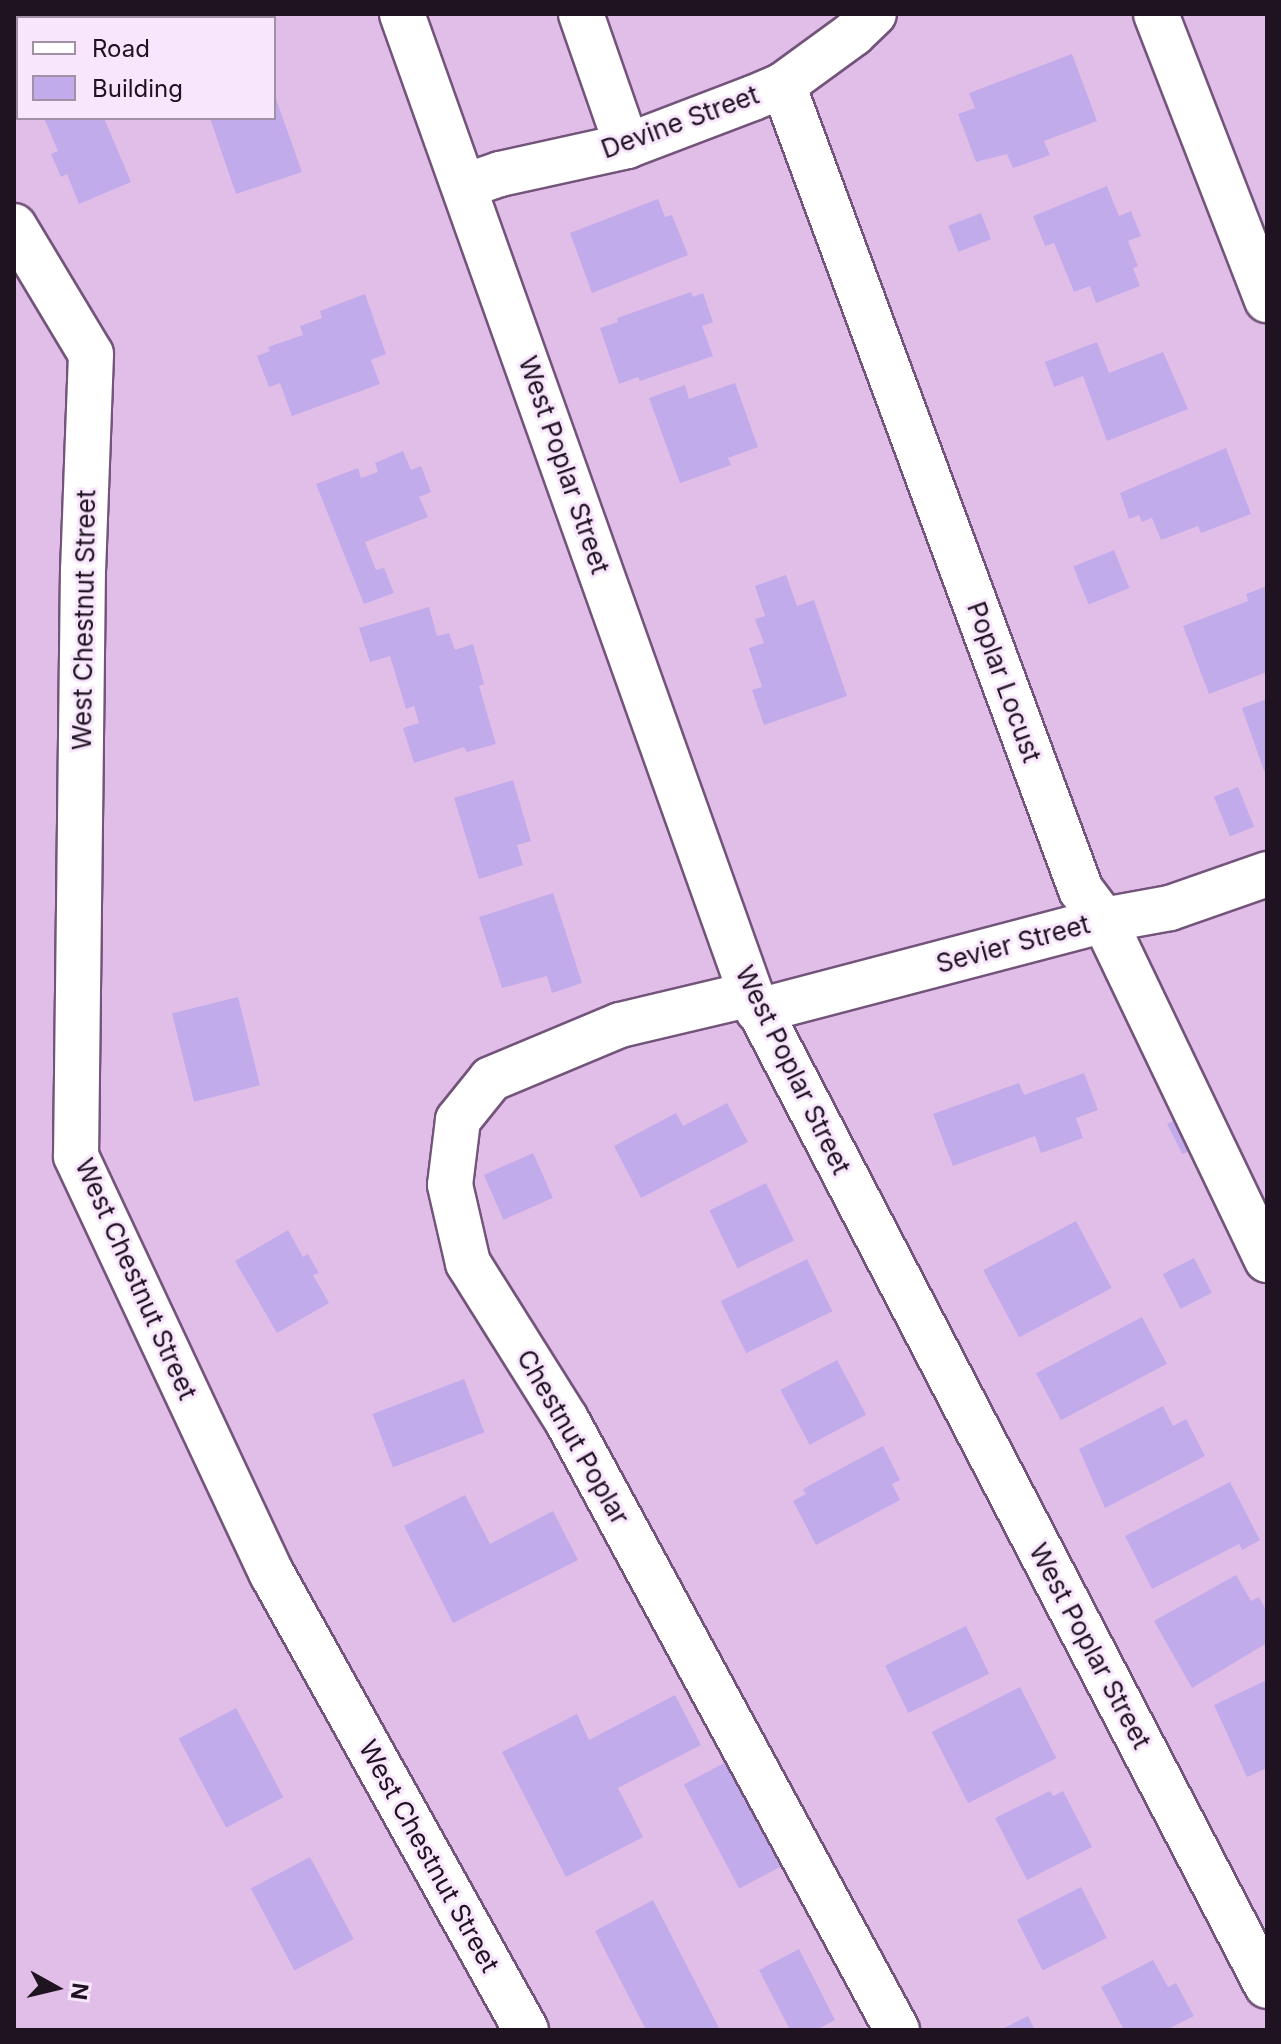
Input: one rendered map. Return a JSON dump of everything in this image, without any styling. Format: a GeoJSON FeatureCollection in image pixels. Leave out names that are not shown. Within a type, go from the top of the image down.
{"type":"FeatureCollection","features":[{"type":"Feature","properties":{"kind":"street","name":"West Poplar Street"},"geometry":{"type":"LineString","coordinates":[[402,14],[754,1002],[1267,1986]]}},
{"type":"Feature","properties":{"kind":"street"},"geometry":{"type":"LineString","coordinates":[[581,14],[627,146]]}},
{"type":"Feature","properties":{"kind":"street","name":"Devine Street"},"geometry":{"type":"LineString","coordinates":[[465,186],[500,174],[627,146],[783,85],[853,34],[874,14]]}},
{"type":"Feature","properties":{"kind":"street"},"geometry":{"type":"LineString","coordinates":[[1156,14],[1267,300]]}},
{"type":"Feature","properties":{"kind":"street","name":"Poplar Locust"},"geometry":{"type":"LineString","coordinates":[[783,85],[1081,890],[1104,920],[1267,1260]]}},
{"type":"Feature","properties":{"kind":"street","name":"West Chestnut Street"},"geometry":{"type":"LineString","coordinates":[[14,226],[91,354],[83,569],[76,1156],[272,1574],[526,2030]]}},
{"type":"Feature","properties":{"kind":"street","name":"Sevier Street"},"geometry":{"type":"LineString","coordinates":[[754,1002],[1104,920],[1170,908],[1267,874]]}},
{"type":"Feature","properties":{"kind":"street","name":"Chestnut Poplar"},"geometry":{"type":"LineString","coordinates":[[754,1002],[620,1025],[491,1079],[458,1120],[450,1185],[468,1263],[566,1419],[897,2030]]}},
{"type":"Feature","properties":{"kind":"building"},"geometry":{"type":"Polygon","coordinates":[[[158,14],[238,14],[233,16],[158,14]]]}},
{"type":"Feature","properties":{"kind":"building"},"geometry":{"type":"Polygon","coordinates":[[[1072,54],[1097,121],[1044,141],[1050,155],[1013,168],[1007,154],[976,162],[958,114],[975,108],[969,93],[1072,54]]]}},
{"type":"Feature","properties":{"kind":"building"},"geometry":{"type":"Polygon","coordinates":[[[276,99],[302,172],[236,194],[211,120],[276,120],[276,99]]]}},
{"type":"Feature","properties":{"kind":"building"},"geometry":{"type":"Polygon","coordinates":[[[45,120],[105,120],[131,182],[79,204],[67,174],[61,177],[51,154],[58,151],[45,120]]]}},
{"type":"Feature","properties":{"kind":"building"},"geometry":{"type":"Polygon","coordinates":[[[1107,186],[1119,216],[1131,211],[1141,236],[1128,241],[1138,266],[1133,268],[1140,286],[1096,303],[1090,286],[1074,292],[1054,243],[1045,246],[1033,216],[1107,186]]]}},
{"type":"Feature","properties":{"kind":"building"},"geometry":{"type":"Polygon","coordinates":[[[658,199],[665,217],[672,215],[688,255],[592,293],[570,233],[658,199]]]}},
{"type":"Feature","properties":{"kind":"building"},"geometry":{"type":"Polygon","coordinates":[[[981,213],[991,239],[958,252],[948,226],[981,213]]]}},
{"type":"Feature","properties":{"kind":"building"},"geometry":{"type":"Polygon","coordinates":[[[691,292],[693,297],[703,293],[713,322],[702,326],[713,356],[640,381],[638,377],[619,384],[600,328],[618,322],[617,318],[691,292]]]}},
{"type":"Feature","properties":{"kind":"building"},"geometry":{"type":"Polygon","coordinates":[[[365,294],[386,354],[371,360],[380,384],[292,416],[280,383],[269,387],[257,356],[270,351],[268,347],[303,335],[300,326],[322,318],[320,311],[365,294]]]}},
{"type":"Feature","properties":{"kind":"building"},"geometry":{"type":"Polygon","coordinates":[[[1097,342],[1109,373],[1163,352],[1188,409],[1107,441],[1083,376],[1054,387],[1045,362],[1097,342]]]}},
{"type":"Feature","properties":{"kind":"building"},"geometry":{"type":"Polygon","coordinates":[[[735,383],[758,447],[728,458],[731,465],[680,483],[649,398],[685,385],[689,399],[735,383]]]}},
{"type":"Feature","properties":{"kind":"building"},"geometry":{"type":"Polygon","coordinates":[[[1226,448],[1251,514],[1201,533],[1198,526],[1161,540],[1152,518],[1142,522],[1139,515],[1129,519],[1120,493],[1226,448]]]}},
{"type":"Feature","properties":{"kind":"building"},"geometry":{"type":"Polygon","coordinates":[[[403,451],[411,470],[421,466],[431,492],[419,497],[428,517],[365,542],[376,570],[384,568],[394,593],[364,604],[316,484],[358,468],[361,478],[378,472],[375,463],[403,451]]]}},
{"type":"Feature","properties":{"kind":"building"},"geometry":{"type":"Polygon","coordinates":[[[1114,550],[1129,588],[1089,604],[1073,566],[1114,550]]]}},
{"type":"Feature","properties":{"kind":"building"},"geometry":{"type":"Polygon","coordinates":[[[786,575],[797,606],[814,600],[847,696],[764,725],[752,690],[762,687],[749,648],[764,643],[755,619],[765,616],[755,586],[786,575]]]}},
{"type":"Feature","properties":{"kind":"building"},"geometry":{"type":"Polygon","coordinates":[[[1267,586],[1267,672],[1209,694],[1183,626],[1248,601],[1246,594],[1267,586]]]}},
{"type":"Feature","properties":{"kind":"building"},"geometry":{"type":"Polygon","coordinates":[[[429,607],[437,636],[449,633],[455,650],[473,644],[484,684],[479,686],[496,744],[467,752],[464,747],[414,763],[403,728],[419,723],[414,706],[406,709],[390,656],[370,662],[359,628],[429,607]]]}},
{"type":"Feature","properties":{"kind":"building"},"geometry":{"type":"Polygon","coordinates":[[[1267,699],[1267,771],[1264,771],[1242,708],[1267,699]]]}},
{"type":"Feature","properties":{"kind":"building"},"geometry":{"type":"Polygon","coordinates":[[[513,780],[531,841],[517,845],[523,865],[479,879],[454,798],[513,780]]]}},
{"type":"Feature","properties":{"kind":"building"},"geometry":{"type":"Polygon","coordinates":[[[1238,787],[1254,827],[1230,837],[1214,797],[1238,787]]]}},
{"type":"Feature","properties":{"kind":"building"},"geometry":{"type":"Polygon","coordinates":[[[553,893],[582,983],[552,993],[547,976],[502,988],[479,917],[553,893]]]}},
{"type":"Feature","properties":{"kind":"building"},"geometry":{"type":"Polygon","coordinates":[[[238,997],[260,1085],[194,1102],[172,1013],[238,997]]]}},
{"type":"Feature","properties":{"kind":"building"},"geometry":{"type":"Polygon","coordinates":[[[1084,1073],[1098,1110],[1076,1118],[1083,1138],[1041,1153],[1035,1136],[953,1166],[933,1114],[1019,1083],[1024,1095],[1084,1073]]]}},
{"type":"Feature","properties":{"kind":"building"},"geometry":{"type":"Polygon","coordinates":[[[727,1103],[748,1142],[641,1198],[614,1146],[676,1113],[683,1126],[727,1103]]]}},
{"type":"Feature","properties":{"kind":"building"},"geometry":{"type":"Polygon","coordinates":[[[1185,1115],[1200,1145],[1183,1154],[1167,1124],[1185,1115]]]}},
{"type":"Feature","properties":{"kind":"building"},"geometry":{"type":"Polygon","coordinates":[[[533,1153],[553,1198],[504,1220],[484,1175],[533,1153]]]}},
{"type":"Feature","properties":{"kind":"building"},"geometry":{"type":"Polygon","coordinates":[[[766,1183],[794,1241],[737,1268],[709,1211],[766,1183]]]}},
{"type":"Feature","properties":{"kind":"building"},"geometry":{"type":"Polygon","coordinates":[[[1076,1221],[1112,1288],[1019,1337],[983,1270],[1076,1221]]]}},
{"type":"Feature","properties":{"kind":"building"},"geometry":{"type":"Polygon","coordinates":[[[288,1230],[303,1257],[308,1254],[319,1273],[313,1275],[329,1303],[277,1333],[235,1261],[288,1230]]]}},
{"type":"Feature","properties":{"kind":"building"},"geometry":{"type":"Polygon","coordinates":[[[1194,1258],[1212,1293],[1181,1309],[1163,1274],[1194,1258]]]}},
{"type":"Feature","properties":{"kind":"building"},"geometry":{"type":"Polygon","coordinates":[[[807,1259],[832,1311],[746,1353],[721,1301],[807,1259]]]}},
{"type":"Feature","properties":{"kind":"building"},"geometry":{"type":"Polygon","coordinates":[[[1142,1317],[1167,1364],[1061,1420],[1036,1373],[1142,1317]]]}},
{"type":"Feature","properties":{"kind":"building"},"geometry":{"type":"Polygon","coordinates":[[[837,1360],[866,1415],[810,1445],[780,1390],[837,1360]]]}},
{"type":"Feature","properties":{"kind":"building"},"geometry":{"type":"Polygon","coordinates":[[[464,1379],[484,1432],[393,1467],[373,1414],[464,1379]]]}},
{"type":"Feature","properties":{"kind":"building"},"geometry":{"type":"Polygon","coordinates":[[[1163,1406],[1173,1426],[1186,1419],[1205,1456],[1105,1508],[1079,1449],[1163,1406]]]}},
{"type":"Feature","properties":{"kind":"building"},"geometry":{"type":"Polygon","coordinates":[[[883,1446],[900,1480],[892,1484],[900,1500],[816,1545],[793,1501],[806,1494],[803,1489],[883,1446]]]}},
{"type":"Feature","properties":{"kind":"building"},"geometry":{"type":"Polygon","coordinates":[[[1230,1482],[1260,1540],[1242,1550],[1239,1544],[1152,1589],[1125,1536],[1230,1482]]]}},
{"type":"Feature","properties":{"kind":"building"},"geometry":{"type":"Polygon","coordinates":[[[465,1495],[490,1544],[553,1511],[578,1560],[453,1623],[404,1526],[465,1495]]]}},
{"type":"Feature","properties":{"kind":"building"},"geometry":{"type":"Polygon","coordinates":[[[1236,1575],[1251,1601],[1259,1597],[1267,1612],[1267,1643],[1192,1688],[1154,1621],[1236,1575]]]}},
{"type":"Feature","properties":{"kind":"building"},"geometry":{"type":"Polygon","coordinates":[[[966,1626],[989,1674],[908,1713],[885,1665],[966,1626]]]}},
{"type":"Feature","properties":{"kind":"building"},"geometry":{"type":"Polygon","coordinates":[[[1267,1680],[1267,1768],[1247,1777],[1214,1705],[1267,1680]]]}},
{"type":"Feature","properties":{"kind":"building"},"geometry":{"type":"Polygon","coordinates":[[[1020,1687],[1056,1758],[968,1803],[932,1732],[1020,1687]]]}},
{"type":"Feature","properties":{"kind":"building"},"geometry":{"type":"Polygon","coordinates":[[[675,1695],[701,1745],[618,1788],[643,1837],[566,1877],[502,1752],[577,1714],[589,1740],[675,1695]]]}},
{"type":"Feature","properties":{"kind":"building"},"geometry":{"type":"Polygon","coordinates":[[[236,1708],[283,1797],[226,1828],[179,1739],[236,1708]]]}},
{"type":"Feature","properties":{"kind":"building"},"geometry":{"type":"Polygon","coordinates":[[[728,1761],[783,1865],[739,1889],[684,1784],[728,1761]]]}},
{"type":"Feature","properties":{"kind":"building"},"geometry":{"type":"Polygon","coordinates":[[[1050,1791],[1053,1796],[1063,1791],[1092,1847],[1027,1880],[995,1818],[1050,1791]]]}},
{"type":"Feature","properties":{"kind":"building"},"geometry":{"type":"Polygon","coordinates":[[[310,1857],[354,1939],[295,1971],[251,1888],[310,1857]]]}},
{"type":"Feature","properties":{"kind":"building"},"geometry":{"type":"Polygon","coordinates":[[[1081,1887],[1107,1938],[1043,1970],[1017,1920],[1081,1887]]]}},
{"type":"Feature","properties":{"kind":"building"},"geometry":{"type":"Polygon","coordinates":[[[653,1900],[720,2030],[646,2030],[595,1931],[653,1900]]]}},
{"type":"Feature","properties":{"kind":"building"},"geometry":{"type":"Polygon","coordinates":[[[799,1949],[835,2020],[816,2030],[790,2030],[759,1970],[799,1949]]]}},
{"type":"Feature","properties":{"kind":"building"},"geometry":{"type":"Polygon","coordinates":[[[1153,1960],[1168,1987],[1176,1983],[1194,2016],[1166,2030],[1124,2030],[1101,1987],[1153,1960]]]}},
{"type":"Feature","properties":{"kind":"building"},"geometry":{"type":"Polygon","coordinates":[[[1028,2016],[1035,2030],[1000,2030],[1028,2016]]]}}]}
